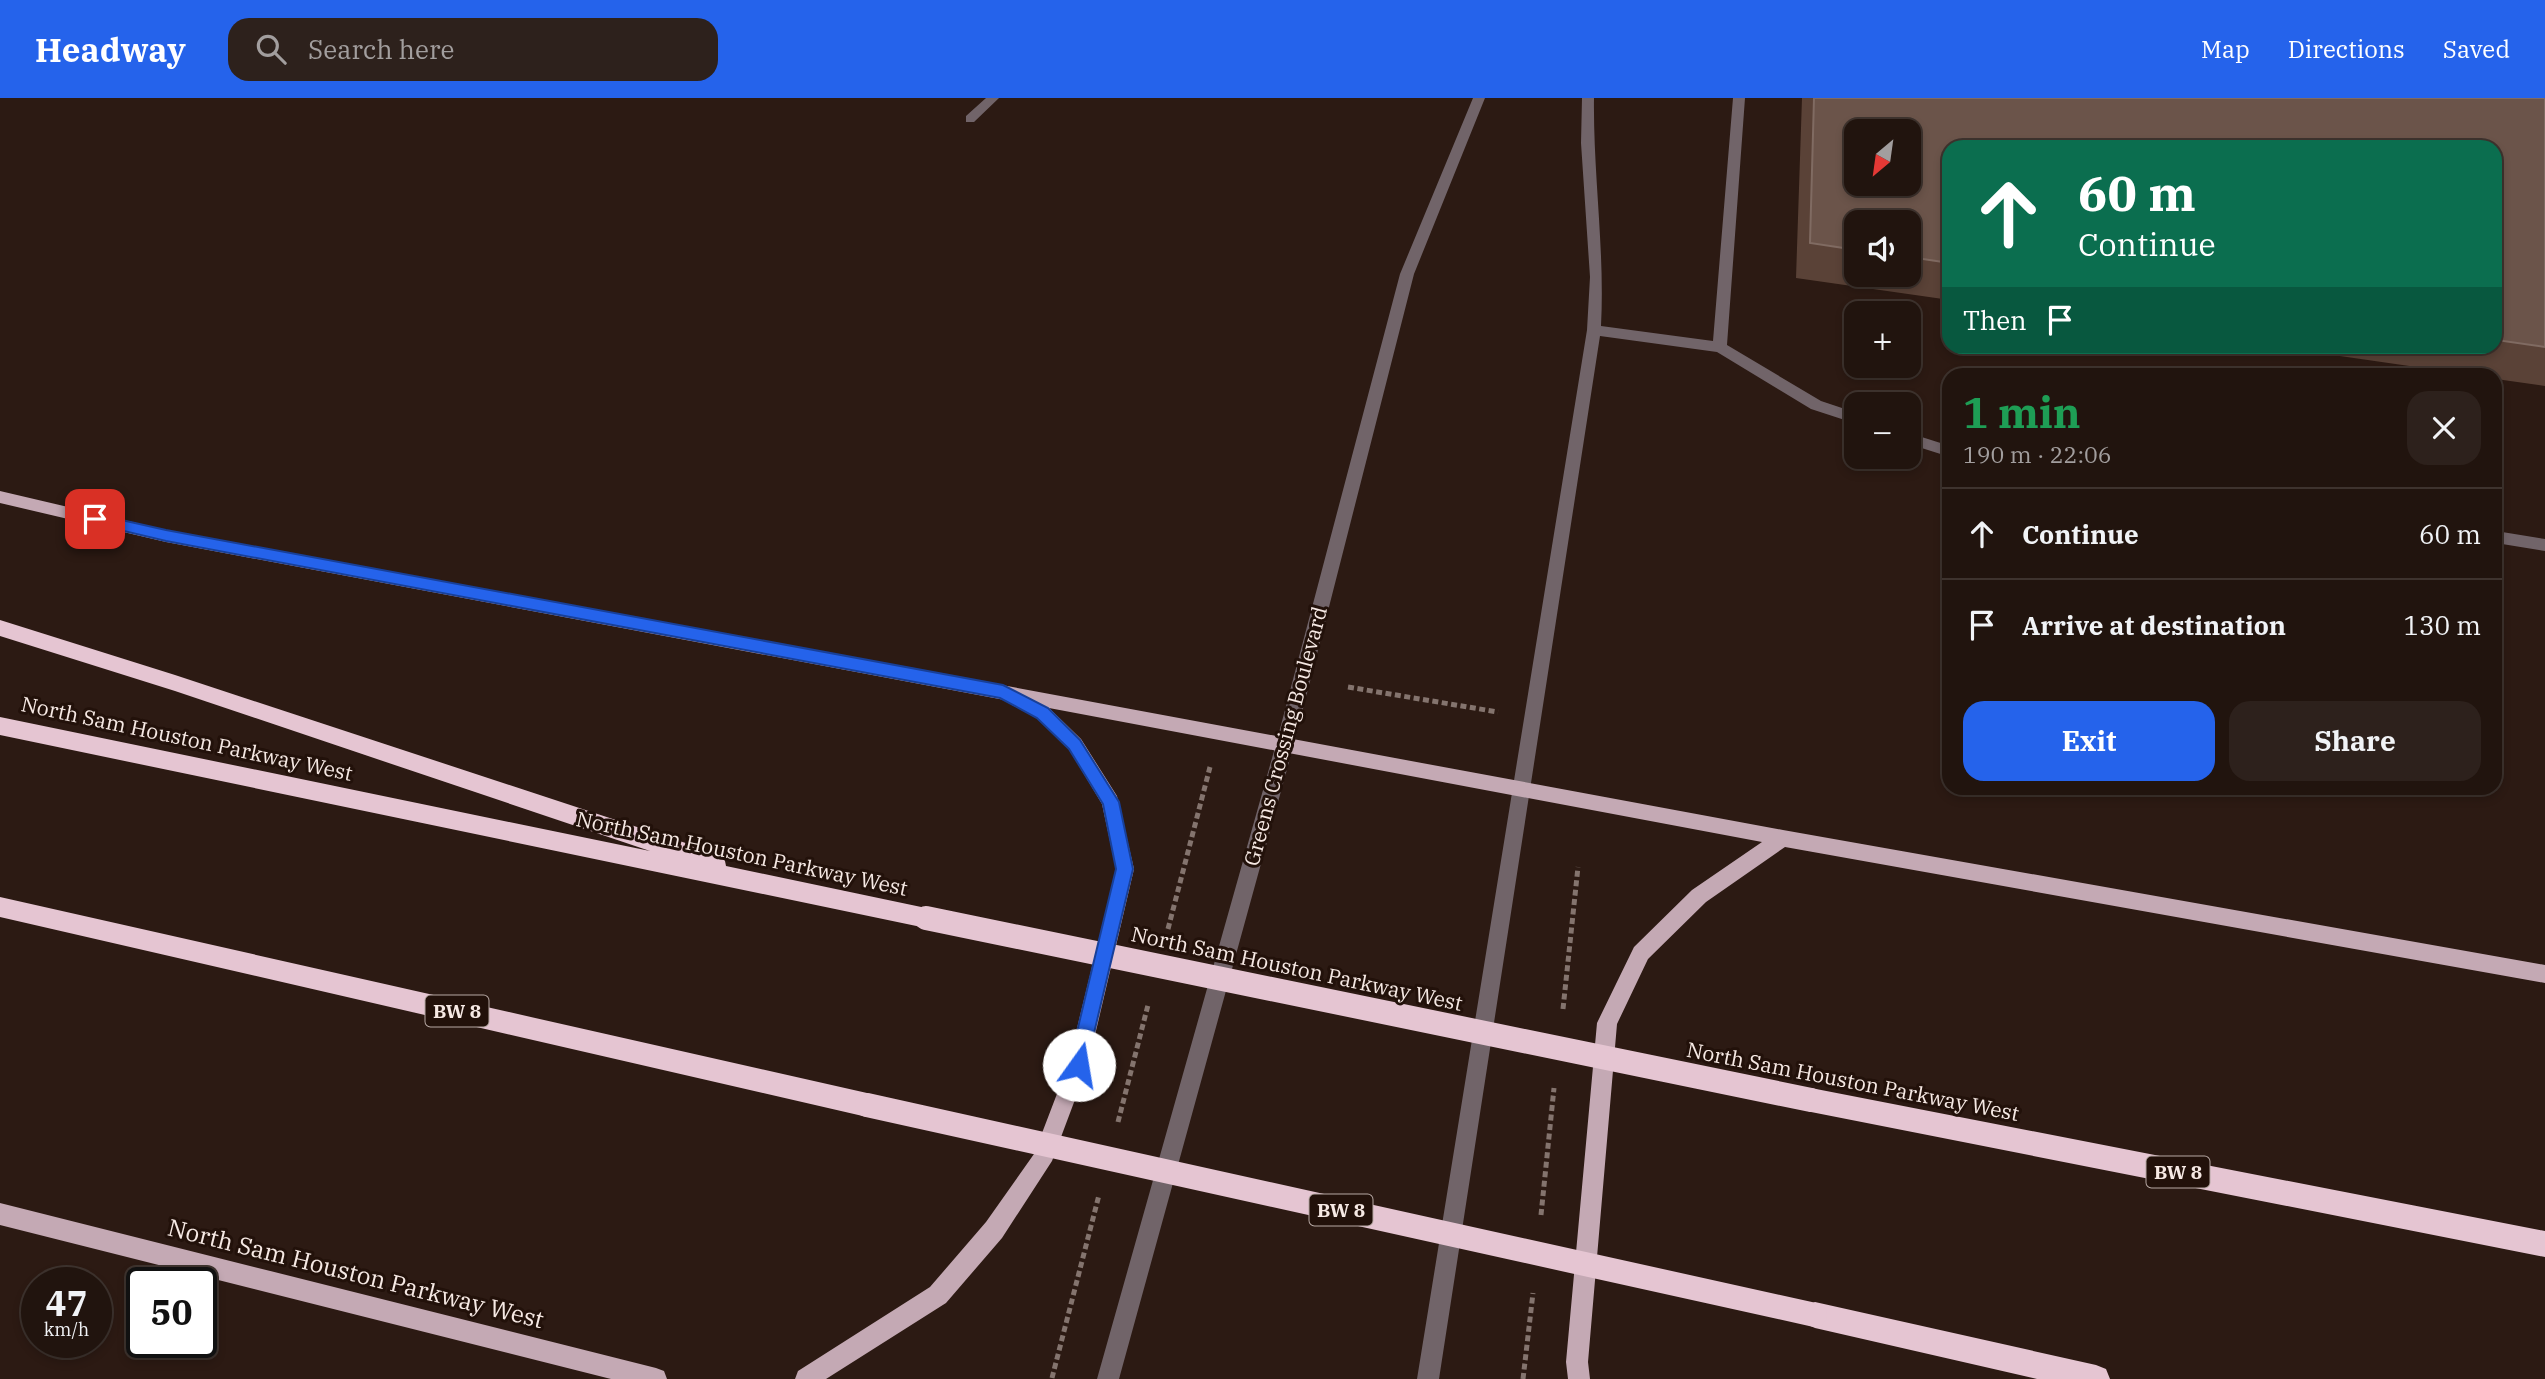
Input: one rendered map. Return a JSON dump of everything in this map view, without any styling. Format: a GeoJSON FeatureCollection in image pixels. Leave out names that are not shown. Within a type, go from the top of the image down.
{"type":"FeatureCollection","features":[{"type":"Feature","properties":{"kind":"highway"},"geometry":{"type":"LineString","coordinates":[[0,628],[175,682],[808,894]]}},
{"type":"Feature","properties":{"kind":"highway","name":"North Sam Houston Parkway West"},"geometry":{"type":"LineString","coordinates":[[0,726],[1811,1100],[2545,1244]]}},
{"type":"Feature","properties":{"kind":"highway","name":"BW 8"},"geometry":{"type":"LineString","coordinates":[[0,907],[2096,1379]]}},
{"type":"Feature","properties":{"kind":"highway"},"geometry":{"type":"LineString","coordinates":[[0,913],[47,918]]}},
{"type":"Feature","properties":{"kind":"main road"},"geometry":{"type":"LineString","coordinates":[[0,498],[166,536],[1783,838],[2545,974]]}},
{"type":"Feature","properties":{"kind":"main road"},"geometry":{"type":"LineString","coordinates":[[806,1379],[938,1295],[994,1230],[1042,1161],[1079,1065],[1125,869],[1111,802],[1074,744],[1043,713],[1003,692]]}},
{"type":"Feature","properties":{"kind":"main road"},"geometry":{"type":"LineString","coordinates":[[1579,1379],[1577,1362],[1607,1023],[1641,953],[1699,895],[1783,838]]}},
{"type":"Feature","properties":{"kind":"main road","name":"North Sam Houston Parkway West"},"geometry":{"type":"LineString","coordinates":[[0,1214],[656,1379]]}},
{"type":"Feature","properties":{"kind":"street"},"geometry":{"type":"LineString","coordinates":[[970,119],[993,98]]}},
{"type":"Feature","properties":{"kind":"street","name":"Greens Crossing Boulevard"},"geometry":{"type":"LineString","coordinates":[[1108,1379],[1285,744],[1407,274],[1479,98]]}},
{"type":"Feature","properties":{"kind":"street"},"geometry":{"type":"LineString","coordinates":[[1428,1379],[1594,330],[1597,276],[1587,143],[1588,98]]}},
{"type":"Feature","properties":{"kind":"street"},"geometry":{"type":"LineString","coordinates":[[1720,347],[1739,98]]}},
{"type":"Feature","properties":{"kind":"street"},"geometry":{"type":"LineString","coordinates":[[1594,330],[1720,347],[1816,405],[1844,415]]}},
{"type":"Feature","properties":{"kind":"street"},"geometry":{"type":"LineString","coordinates":[[1921,442],[1942,449]]}},
{"type":"Feature","properties":{"kind":"street"},"geometry":{"type":"LineString","coordinates":[[2502,538],[2545,545]]}},
{"type":"Feature","properties":{"kind":"path"},"geometry":{"type":"LineString","coordinates":[[1348,687],[1509,714]]}},
{"type":"Feature","properties":{"kind":"path"},"geometry":{"type":"LineString","coordinates":[[1165,939],[1210,767]]}},
{"type":"Feature","properties":{"kind":"path"},"geometry":{"type":"LineString","coordinates":[[1562,1019],[1578,867]]}},
{"type":"Feature","properties":{"kind":"path"},"geometry":{"type":"LineString","coordinates":[[1117,1125],[1152,993]]}},
{"type":"Feature","properties":{"kind":"path"},"geometry":{"type":"LineString","coordinates":[[1539,1227],[1556,1074]]}},
{"type":"Feature","properties":{"kind":"path"},"geometry":{"type":"LineString","coordinates":[[1052,1378],[1100,1192]]}},
{"type":"Feature","properties":{"kind":"path"},"geometry":{"type":"LineString","coordinates":[[1523,1379],[1534,1282]]}},
{"type":"Feature","properties":{"kind":"building"},"geometry":{"type":"Polygon","coordinates":[[[1814,98],[2545,98],[2545,347],[2502,341],[2502,140],[1942,140],[1942,262],[1921,259],[1921,210],[1844,210],[1844,248],[1810,243],[1814,98]]]}},
{"type":"Feature","properties":{"kind":"route"},"geometry":{"type":"LineString","coordinates":[[95,519],[166,536],[1003,692],[1043,713],[1074,744],[1111,802],[1125,869],[1079,1065]]}}]}
